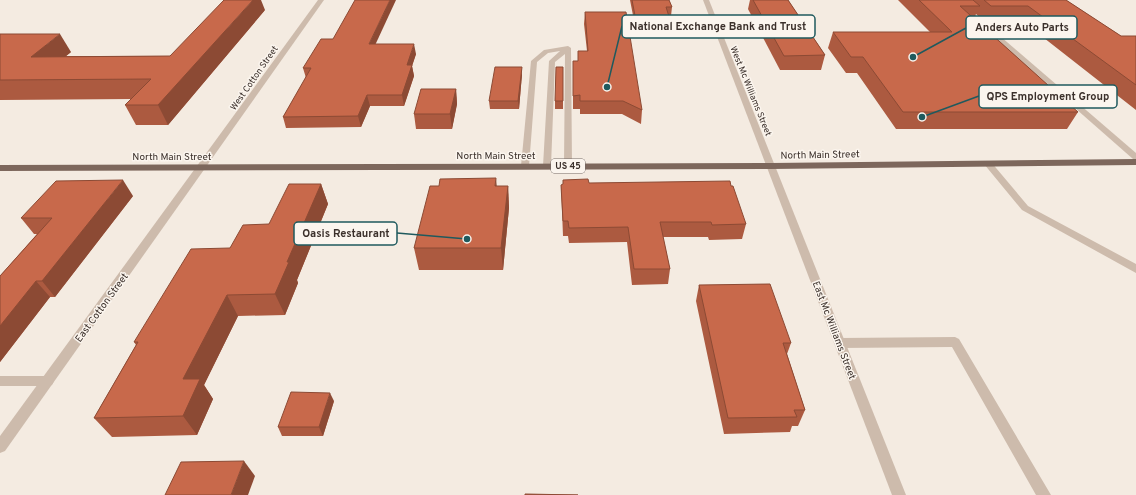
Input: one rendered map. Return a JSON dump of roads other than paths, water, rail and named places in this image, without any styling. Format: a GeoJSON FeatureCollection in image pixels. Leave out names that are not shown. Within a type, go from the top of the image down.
{"type":"FeatureCollection","features":[{"type":"Feature","properties":{"kind":"main road","name":"North Main Street"},"geometry":{"type":"LineString","coordinates":[[0,168],[771,166],[1136,162]]}},
{"type":"Feature","properties":{"kind":"street","name":"West Cotton Street"},"geometry":{"type":"LineString","coordinates":[[202,167],[321,0]]}},
{"type":"Feature","properties":{"kind":"street","name":"West Mc Williams Street"},"geometry":{"type":"LineString","coordinates":[[706,0],[771,166]]}},
{"type":"Feature","properties":{"kind":"street"},"geometry":{"type":"LineString","coordinates":[[955,0],[1136,157]]}},
{"type":"Feature","properties":{"kind":"street"},"geometry":{"type":"LineString","coordinates":[[547,166],[552,61],[568,48]]}},
{"type":"Feature","properties":{"kind":"street"},"geometry":{"type":"LineString","coordinates":[[568,48],[568,166]]}},
{"type":"Feature","properties":{"kind":"street"},"geometry":{"type":"LineString","coordinates":[[525,166],[534,61],[546,51],[568,48]]}},
{"type":"Feature","properties":{"kind":"street"},"geometry":{"type":"LineString","coordinates":[[988,164],[1025,208],[1136,268]]}},
{"type":"Feature","properties":{"kind":"street","name":"East Mc Williams Street"},"geometry":{"type":"LineString","coordinates":[[771,166],[899,495]]}},
{"type":"Feature","properties":{"kind":"street","name":"East Cotton Street"},"geometry":{"type":"LineString","coordinates":[[0,447],[202,167]]}},
{"type":"Feature","properties":{"kind":"street"},"geometry":{"type":"LineString","coordinates":[[840,343],[955,342],[1044,495]]}},
{"type":"Feature","properties":{"kind":"street"},"geometry":{"type":"LineString","coordinates":[[0,381],[48,380]]}},
{"type":"Feature","properties":{"kind":"place","name":"Anders Auto Parts"},"geometry":{"type":"Point","coordinates":[913,57]}},
{"type":"Feature","properties":{"kind":"place","name":"National Exchange Bank and Trust"},"geometry":{"type":"Point","coordinates":[607,87]}},
{"type":"Feature","properties":{"kind":"place","name":"QPS Employment Group"},"geometry":{"type":"Point","coordinates":[922,117]}},
{"type":"Feature","properties":{"kind":"place","name":"Oasis Restaurant"},"geometry":{"type":"Point","coordinates":[467,239]}}]}
